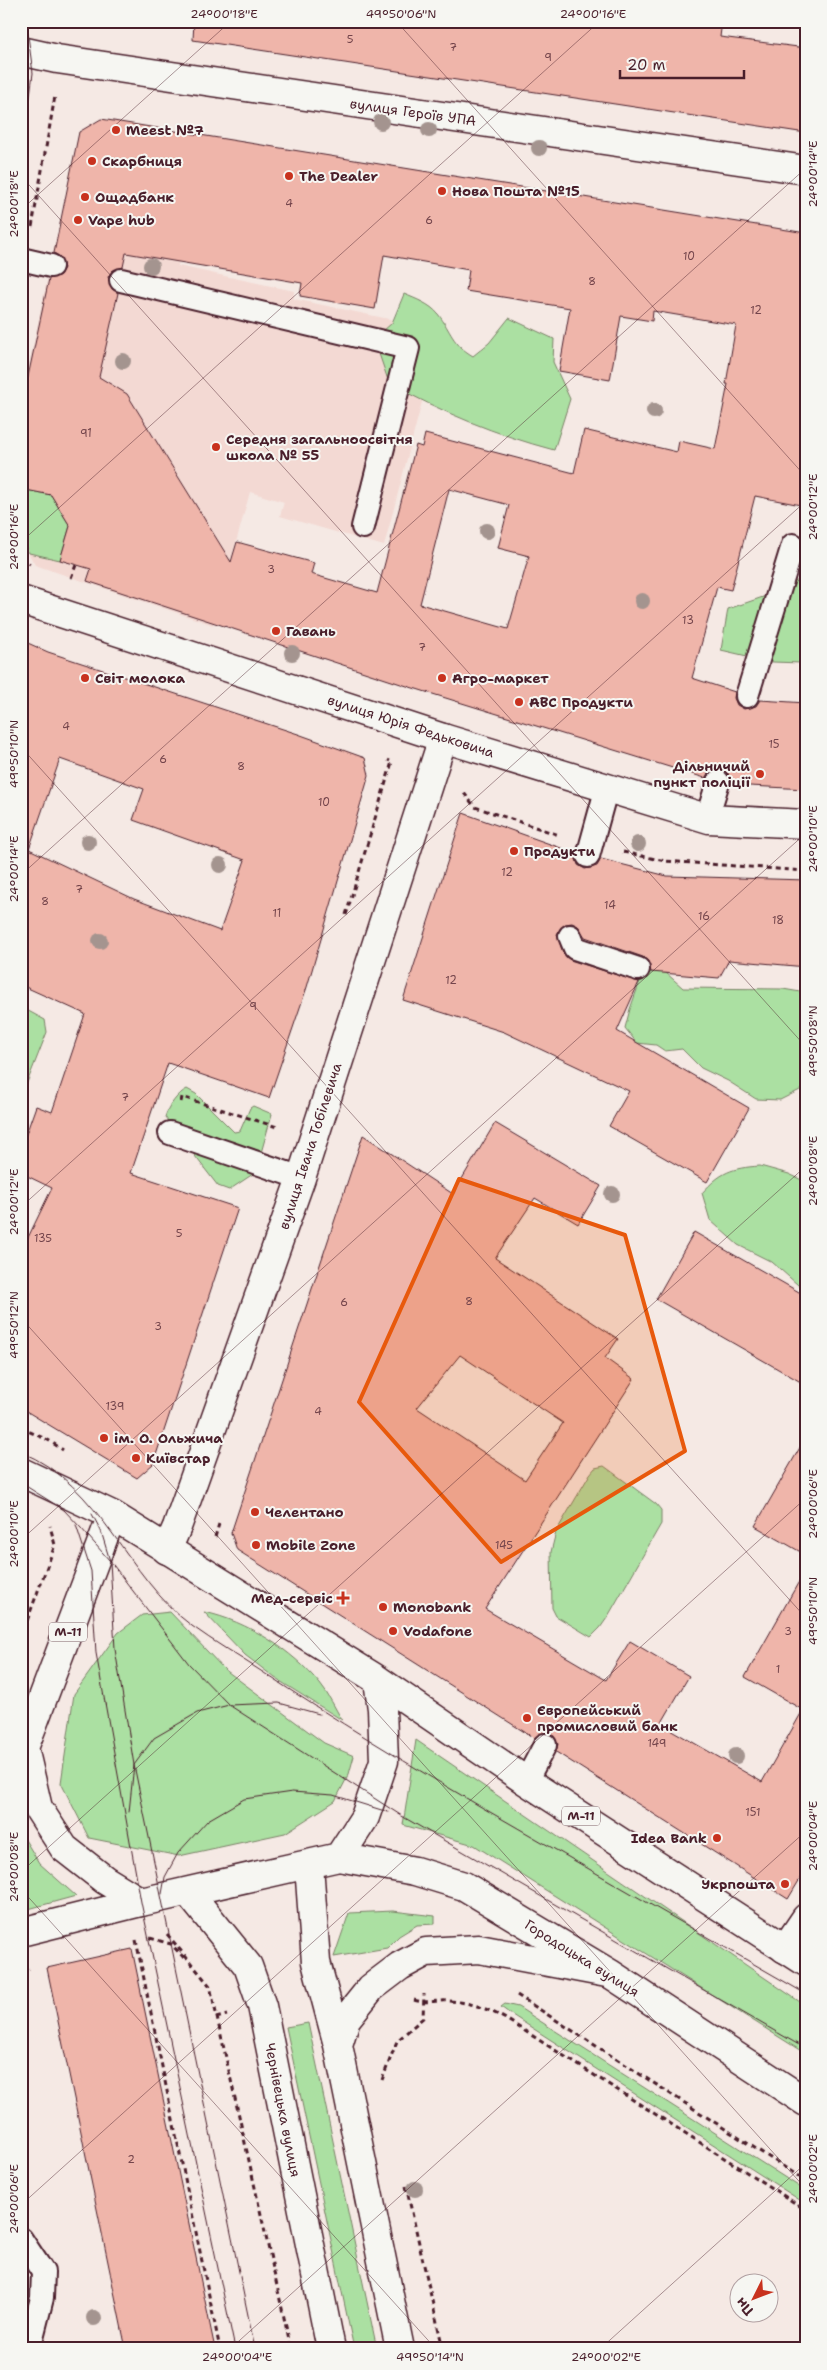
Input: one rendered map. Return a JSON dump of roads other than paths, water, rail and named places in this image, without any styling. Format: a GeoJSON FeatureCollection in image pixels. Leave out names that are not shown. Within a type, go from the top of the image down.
{"type":"FeatureCollection","features":[{"type":"Feature","properties":{"kind":"main road","name":"вулиця Героїв УПА"},"geometry":{"type":"LineString","coordinates":[[21,51],[57,59],[806,170]]}},
{"type":"Feature","properties":{"kind":"main road","name":"вулиця Юрія Федьковича"},"geometry":{"type":"LineString","coordinates":[[21,600],[443,738],[707,818],[806,824]]}},
{"type":"Feature","properties":{"kind":"main road","name":"вулиця Івана Тобілевича"},"geometry":{"type":"LineString","coordinates":[[167,1550],[177,1527],[301,1178],[443,738]]}},
{"type":"Feature","properties":{"kind":"main road","name":"М-11"},"geometry":{"type":"LineString","coordinates":[[21,1472],[112,1515],[378,1680],[526,1781],[796,1956]]}},
{"type":"Feature","properties":{"kind":"main road","name":"М-11"},"geometry":{"type":"LineString","coordinates":[[112,1515],[23,1752],[38,1808],[64,1848],[106,1880],[141,1902]]}},
{"type":"Feature","properties":{"kind":"main road"},"geometry":{"type":"LineString","coordinates":[[21,1932],[141,1902],[339,1857],[365,1817],[384,1761],[382,1709],[378,1680]]}},
{"type":"Feature","properties":{"kind":"main road","name":"Городоцька вулиця"},"geometry":{"type":"LineString","coordinates":[[339,1857],[415,1871],[464,1886],[609,1973],[806,2102]]}},
{"type":"Feature","properties":{"kind":"main road"},"geometry":{"type":"LineString","coordinates":[[309,1865],[316,1962],[338,2045],[400,2349]]}},
{"type":"Feature","properties":{"kind":"main road","name":"Чернівецька вулиця"},"geometry":{"type":"LineString","coordinates":[[188,1892],[248,1966],[262,2006],[331,2349]]}},
{"type":"Feature","properties":{"kind":"main road"},"geometry":{"type":"LineString","coordinates":[[796,1956],[806,1918]]}},
{"type":"Feature","properties":{"kind":"main road"},"geometry":{"type":"LineString","coordinates":[[338,2045],[346,2019],[371,1988],[400,1966],[426,1952],[479,1949],[609,1973]]}},
{"type":"Feature","properties":{"kind":"lane"},"geometry":{"type":"LineString","coordinates":[[24,260],[51,266]]}},
{"type":"Feature","properties":{"kind":"lane"},"geometry":{"type":"LineString","coordinates":[[120,280],[408,348],[363,527]]}},
{"type":"Feature","properties":{"kind":"lane"},"geometry":{"type":"LineString","coordinates":[[747,696],[793,545]]}},
{"type":"Feature","properties":{"kind":"lane"},"geometry":{"type":"LineString","coordinates":[[707,818],[718,782]]}},
{"type":"Feature","properties":{"kind":"lane"},"geometry":{"type":"LineString","coordinates":[[588,856],[607,788]]}},
{"type":"Feature","properties":{"kind":"lane"},"geometry":{"type":"LineString","coordinates":[[570,936],[575,948],[638,969]]}},
{"type":"Feature","properties":{"kind":"lane"},"geometry":{"type":"LineString","coordinates":[[170,1133],[301,1178]]}},
{"type":"Feature","properties":{"kind":"lane"},"geometry":{"type":"LineString","coordinates":[[526,1781],[545,1745]]}},
{"type":"Feature","properties":{"kind":"lane"},"geometry":{"type":"LineString","coordinates":[[21,2239],[43,2272],[42,2298],[29,2349]]}},
{"type":"Feature","properties":{"kind":"tram line"},"geometry":{"type":"LineString","coordinates":[[21,163],[33,73],[26,21]]}},
{"type":"Feature","properties":{"kind":"tram line"},"geometry":{"type":"LineString","coordinates":[[21,1452],[49,1467],[73,1486],[169,1606],[200,1632],[427,1775],[806,1994]]}},
{"type":"Feature","properties":{"kind":"tram line"},"geometry":{"type":"LineString","coordinates":[[21,1483],[64,1510],[81,1528],[110,1561],[189,1664],[229,1705],[405,1818],[806,2049]]}},
{"type":"Feature","properties":{"kind":"tram line"},"geometry":{"type":"LineString","coordinates":[[92,1514],[101,1531],[110,1561],[115,1649],[134,1765],[255,2349]]}},
{"type":"Feature","properties":{"kind":"tram line"},"geometry":{"type":"LineString","coordinates":[[76,1525],[91,1571],[96,1653],[141,1902],[235,2349]]}},
{"type":"Feature","properties":{"kind":"tram line"},"geometry":{"type":"LineString","coordinates":[[129,1812],[134,1765],[154,1738],[197,1713],[229,1705],[279,1703],[319,1714]]}},
{"type":"Feature","properties":{"kind":"tram line"},"geometry":{"type":"LineString","coordinates":[[162,1894],[165,1877],[178,1853],[208,1820],[244,1799],[292,1792],[333,1795],[388,1812]]}},
{"type":"Feature","properties":{"kind":"place","name":"Meest №7"},"geometry":{"type":"Point","coordinates":[116,130]}},
{"type":"Feature","properties":{"kind":"place","name":"Скарбниця"},"geometry":{"type":"Point","coordinates":[92,161]}},
{"type":"Feature","properties":{"kind":"place","name":"The Dealer"},"geometry":{"type":"Point","coordinates":[289,176]}},
{"type":"Feature","properties":{"kind":"place","name":"Нова Пошта №15"},"geometry":{"type":"Point","coordinates":[442,191]}},
{"type":"Feature","properties":{"kind":"place","name":"Ощадбанк"},"geometry":{"type":"Point","coordinates":[85,197]}},
{"type":"Feature","properties":{"kind":"place","name":"Vape hub"},"geometry":{"type":"Point","coordinates":[78,220]}},
{"type":"Feature","properties":{"kind":"place","name":"Середня загальноосвітня школа № 55"},"geometry":{"type":"Point","coordinates":[216,447]}},
{"type":"Feature","properties":{"kind":"place","name":"Гавань"},"geometry":{"type":"Point","coordinates":[276,631]}},
{"type":"Feature","properties":{"kind":"place","name":"Світ молока"},"geometry":{"type":"Point","coordinates":[85,678]}},
{"type":"Feature","properties":{"kind":"place","name":"Агро-маркет"},"geometry":{"type":"Point","coordinates":[442,678]}},
{"type":"Feature","properties":{"kind":"place","name":"ABC Продукти"},"geometry":{"type":"Point","coordinates":[519,702]}},
{"type":"Feature","properties":{"kind":"place","name":"Дільничий пункт поліції"},"geometry":{"type":"Point","coordinates":[760,774]}},
{"type":"Feature","properties":{"kind":"place","name":"Продукти"},"geometry":{"type":"Point","coordinates":[514,851]}},
{"type":"Feature","properties":{"kind":"place","name":"ім. О. Ольжича"},"geometry":{"type":"Point","coordinates":[104,1438]}},
{"type":"Feature","properties":{"kind":"place","name":"Київстар"},"geometry":{"type":"Point","coordinates":[136,1458]}},
{"type":"Feature","properties":{"kind":"place","name":"Челентано"},"geometry":{"type":"Point","coordinates":[255,1512]}},
{"type":"Feature","properties":{"kind":"place","name":"Mobile Zone"},"geometry":{"type":"Point","coordinates":[256,1545]}},
{"type":"Feature","properties":{"kind":"place","name":"Мед-сервіс"},"geometry":{"type":"Point","coordinates":[343,1598]}},
{"type":"Feature","properties":{"kind":"place","name":"Monobank"},"geometry":{"type":"Point","coordinates":[383,1607]}},
{"type":"Feature","properties":{"kind":"place","name":"Vodafone"},"geometry":{"type":"Point","coordinates":[393,1631]}},
{"type":"Feature","properties":{"kind":"place","name":"Європейський промисловий банк"},"geometry":{"type":"Point","coordinates":[527,1718]}},
{"type":"Feature","properties":{"kind":"place","name":"Idea Bank"},"geometry":{"type":"Point","coordinates":[717,1838]}},
{"type":"Feature","properties":{"kind":"place","name":"Укрпошта"},"geometry":{"type":"Point","coordinates":[785,1884]}}]}
